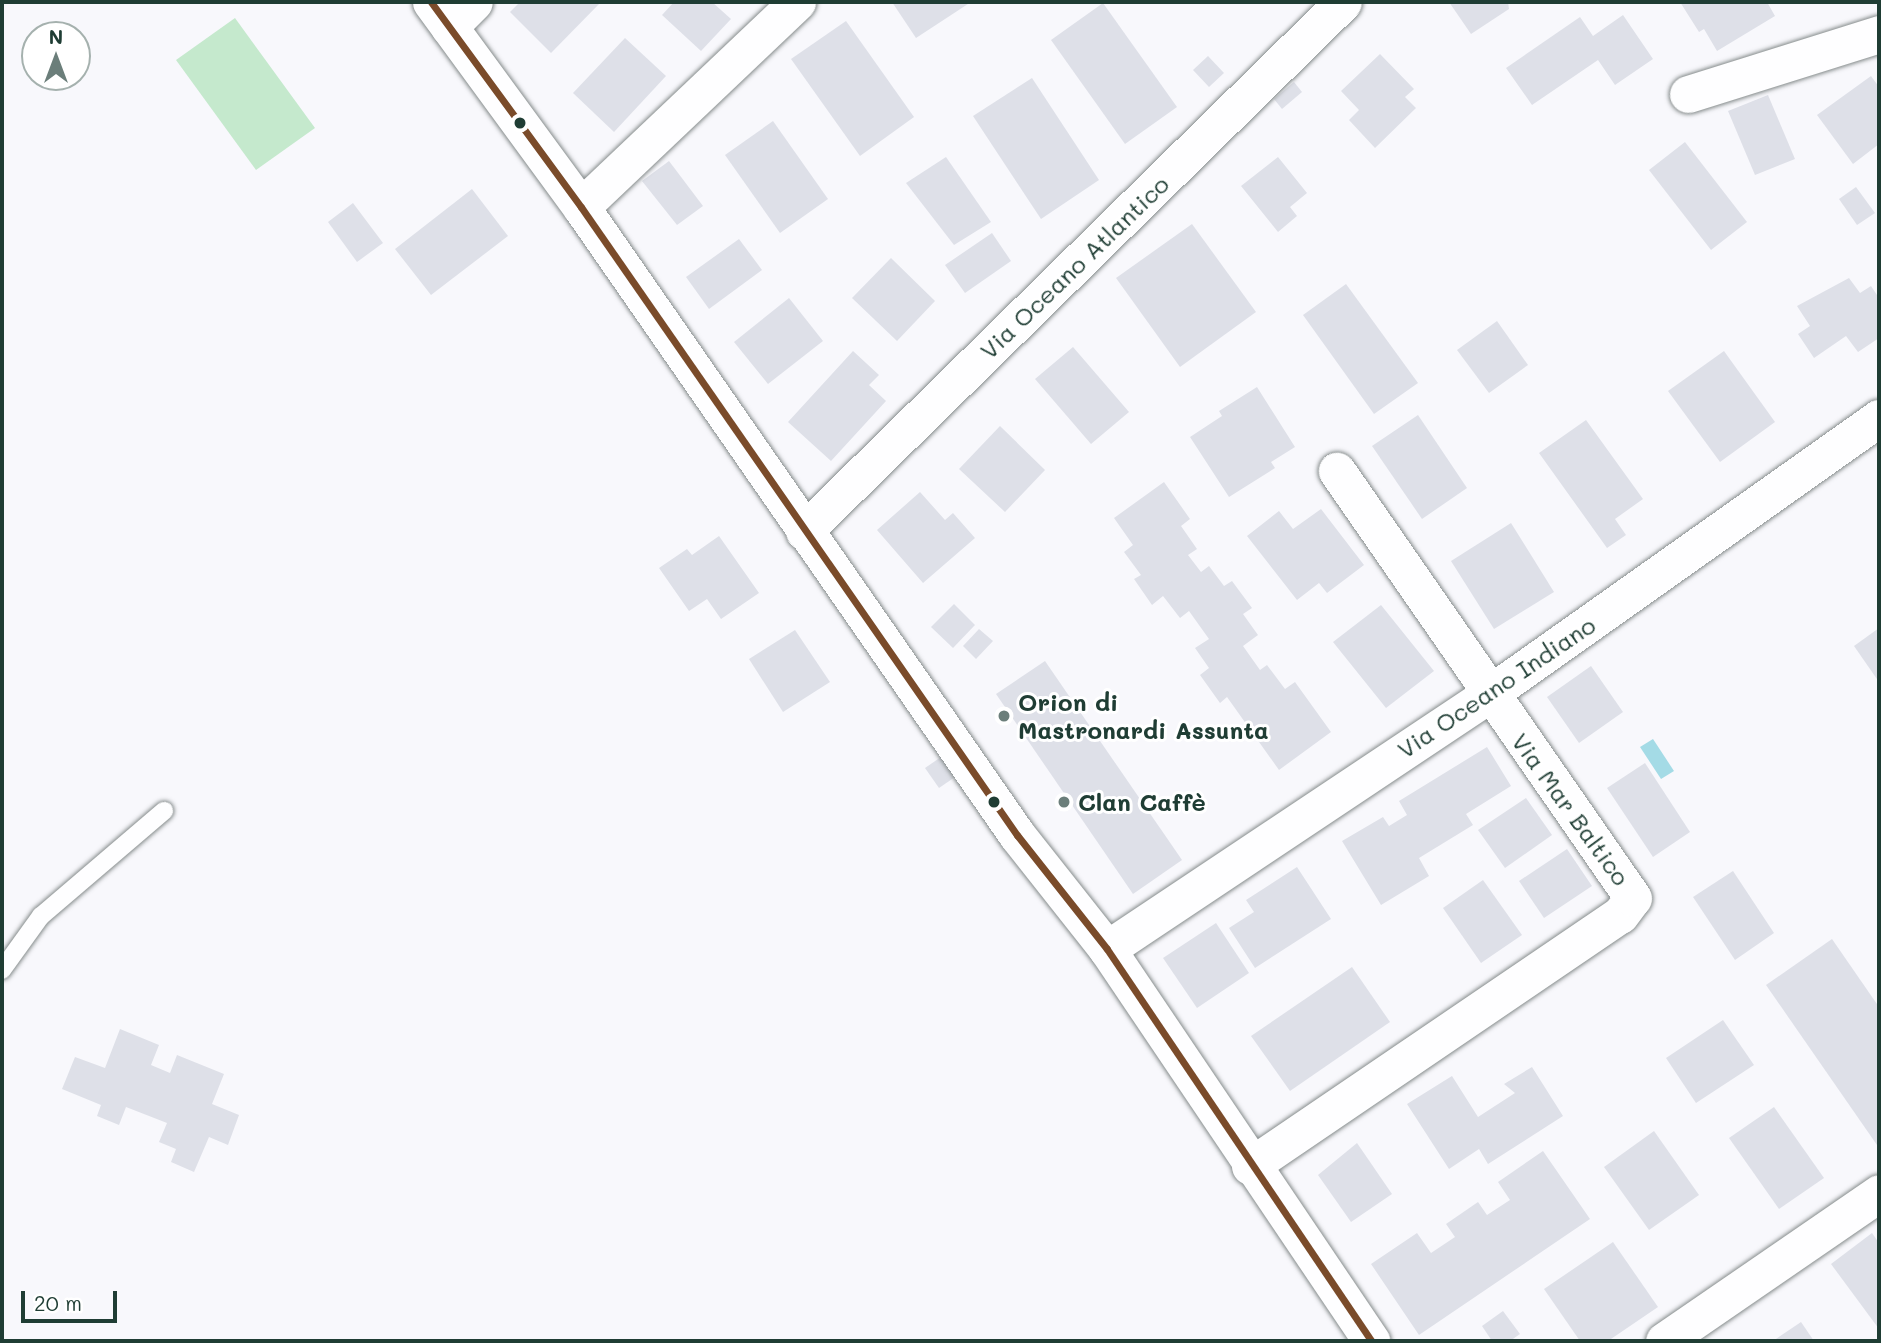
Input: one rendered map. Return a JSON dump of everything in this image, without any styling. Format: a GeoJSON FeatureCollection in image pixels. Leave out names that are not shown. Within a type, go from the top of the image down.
{"type":"FeatureCollection","features":[{"type":"Feature","properties":{"kind":"street"},"geometry":{"type":"LineString","coordinates":[[474,2],[440,14],[581,207],[1017,835],[1107,949],[1250,1167],[1371,1341]]}},
{"type":"Feature","properties":{"kind":"street"},"geometry":{"type":"LineString","coordinates":[[581,207],[797,2]]}},
{"type":"Feature","properties":{"kind":"street","name":"Via Oceano Atlantico"},"geometry":{"type":"LineString","coordinates":[[804,531],[1343,2]]}},
{"type":"Feature","properties":{"kind":"street"},"geometry":{"type":"LineString","coordinates":[[1688,94],[1879,34]]}},
{"type":"Feature","properties":{"kind":"street","name":"Via Oceano Indiano"},"geometry":{"type":"LineString","coordinates":[[1107,949],[1489,694],[1879,418]]}},
{"type":"Feature","properties":{"kind":"street","name":"Via Mar Baltico"},"geometry":{"type":"LineString","coordinates":[[1250,1167],[1630,907],[1630,888],[1489,694],[1336,471]]}},
{"type":"Feature","properties":{"kind":"street"},"geometry":{"type":"LineString","coordinates":[[1664,1341],[1879,1193]]}},
{"type":"Feature","properties":{"kind":"lane"},"geometry":{"type":"LineString","coordinates":[[2,970],[41,916],[164,811]]}},
{"type":"Feature","properties":{"kind":"green space"},"geometry":{"type":"Polygon","coordinates":[[[235,18],[315,128],[256,170],[176,60],[235,18]]]}},
{"type":"Feature","properties":{"kind":"water"},"geometry":{"type":"Polygon","coordinates":[[[1653,739],[1674,771],[1661,779],[1640,747],[1653,739]]]}},
{"type":"Feature","properties":{"kind":"building"},"geometry":{"type":"Polygon","coordinates":[[[520,2],[601,2],[551,53],[510,12],[520,2]]]}},
{"type":"Feature","properties":{"kind":"building"},"geometry":{"type":"Polygon","coordinates":[[[674,2],[712,2],[731,19],[701,51],[662,15],[674,2]]]}},
{"type":"Feature","properties":{"kind":"building"},"geometry":{"type":"Polygon","coordinates":[[[892,2],[971,2],[916,38],[892,2]]]}},
{"type":"Feature","properties":{"kind":"building"},"geometry":{"type":"Polygon","coordinates":[[[1449,2],[1508,2],[1509,9],[1471,34],[1449,2]]]}},
{"type":"Feature","properties":{"kind":"building"},"geometry":{"type":"Polygon","coordinates":[[[1680,2],[1767,2],[1775,16],[1717,51],[1704,29],[1699,32],[1680,2]]]}},
{"type":"Feature","properties":{"kind":"building"},"geometry":{"type":"Polygon","coordinates":[[[1103,3],[1177,107],[1125,144],[1051,40],[1103,3]]]}},
{"type":"Feature","properties":{"kind":"building"},"geometry":{"type":"Polygon","coordinates":[[[1623,15],[1653,59],[1615,85],[1598,60],[1532,105],[1506,68],[1580,17],[1593,36],[1623,15]]]}},
{"type":"Feature","properties":{"kind":"building"},"geometry":{"type":"Polygon","coordinates":[[[846,21],[914,117],[860,156],[791,59],[846,21]]]}},
{"type":"Feature","properties":{"kind":"building"},"geometry":{"type":"Polygon","coordinates":[[[625,38],[666,76],[614,132],[573,93],[625,38]]]}},
{"type":"Feature","properties":{"kind":"building"},"geometry":{"type":"Polygon","coordinates":[[[1380,54],[1414,89],[1405,97],[1416,108],[1375,148],[1349,120],[1359,110],[1341,91],[1380,54]]]}},
{"type":"Feature","properties":{"kind":"building"},"geometry":{"type":"Polygon","coordinates":[[[1208,56],[1224,73],[1209,87],[1193,70],[1208,56]]]}},
{"type":"Feature","properties":{"kind":"building"},"geometry":{"type":"Polygon","coordinates":[[[1871,76],[1879,87],[1879,144],[1853,164],[1817,115],[1871,76]]]}},
{"type":"Feature","properties":{"kind":"building"},"geometry":{"type":"Polygon","coordinates":[[[1032,78],[1099,180],[1041,219],[973,116],[1032,78]]]}},
{"type":"Feature","properties":{"kind":"building"},"geometry":{"type":"Polygon","coordinates":[[[1294,82],[1302,92],[1282,109],[1274,99],[1294,82]]]}},
{"type":"Feature","properties":{"kind":"building"},"geometry":{"type":"Polygon","coordinates":[[[1768,95],[1795,159],[1755,175],[1728,111],[1768,95]]]}},
{"type":"Feature","properties":{"kind":"building"},"geometry":{"type":"Polygon","coordinates":[[[773,121],[828,199],[780,233],[725,155],[773,121]]]}},
{"type":"Feature","properties":{"kind":"building"},"geometry":{"type":"Polygon","coordinates":[[[1685,142],[1747,222],[1711,250],[1649,170],[1685,142]]]}},
{"type":"Feature","properties":{"kind":"building"},"geometry":{"type":"Polygon","coordinates":[[[946,157],[991,222],[954,245],[906,183],[946,157]]]}},
{"type":"Feature","properties":{"kind":"building"},"geometry":{"type":"Polygon","coordinates":[[[1278,157],[1307,193],[1290,207],[1297,216],[1278,232],[1241,186],[1278,157]]]}},
{"type":"Feature","properties":{"kind":"building"},"geometry":{"type":"Polygon","coordinates":[[[669,161],[703,206],[677,225],[642,181],[669,161]]]}},
{"type":"Feature","properties":{"kind":"building"},"geometry":{"type":"Polygon","coordinates":[[[1856,187],[1875,213],[1857,225],[1839,199],[1856,187]]]}},
{"type":"Feature","properties":{"kind":"building"},"geometry":{"type":"Polygon","coordinates":[[[472,189],[508,236],[431,295],[395,249],[472,189]]]}},
{"type":"Feature","properties":{"kind":"building"},"geometry":{"type":"Polygon","coordinates":[[[353,203],[383,243],[357,262],[328,222],[353,203]]]}},
{"type":"Feature","properties":{"kind":"building"},"geometry":{"type":"Polygon","coordinates":[[[1192,224],[1256,312],[1180,367],[1116,278],[1192,224]]]}},
{"type":"Feature","properties":{"kind":"building"},"geometry":{"type":"Polygon","coordinates":[[[992,233],[1011,261],[965,293],[945,265],[992,233]]]}},
{"type":"Feature","properties":{"kind":"building"},"geometry":{"type":"Polygon","coordinates":[[[739,239],[762,270],[709,309],[686,277],[739,239]]]}},
{"type":"Feature","properties":{"kind":"building"},"geometry":{"type":"Polygon","coordinates":[[[891,258],[935,301],[897,341],[852,298],[891,258]]]}},
{"type":"Feature","properties":{"kind":"building"},"geometry":{"type":"Polygon","coordinates":[[[1849,278],[1860,293],[1871,286],[1879,298],[1879,338],[1858,352],[1846,336],[1814,358],[1798,334],[1810,326],[1797,306],[1849,278]]]}},
{"type":"Feature","properties":{"kind":"building"},"geometry":{"type":"Polygon","coordinates":[[[1346,284],[1418,383],[1374,414],[1303,315],[1346,284]]]}},
{"type":"Feature","properties":{"kind":"building"},"geometry":{"type":"Polygon","coordinates":[[[789,298],[823,341],[768,384],[734,342],[789,298]]]}},
{"type":"Feature","properties":{"kind":"building"},"geometry":{"type":"Polygon","coordinates":[[[1497,321],[1528,365],[1489,393],[1457,350],[1497,321]]]}},
{"type":"Feature","properties":{"kind":"building"},"geometry":{"type":"Polygon","coordinates":[[[1073,347],[1129,412],[1091,444],[1035,379],[1073,347]]]}},
{"type":"Feature","properties":{"kind":"building"},"geometry":{"type":"Polygon","coordinates":[[[853,351],[879,375],[869,385],[886,401],[831,461],[788,422],[853,351]]]}},
{"type":"Feature","properties":{"kind":"building"},"geometry":{"type":"Polygon","coordinates":[[[1724,351],[1775,422],[1720,462],[1668,391],[1724,351]]]}},
{"type":"Feature","properties":{"kind":"building"},"geometry":{"type":"Polygon","coordinates":[[[1257,387],[1295,447],[1271,462],[1275,468],[1229,497],[1190,437],[1222,416],[1219,411],[1257,387]]]}},
{"type":"Feature","properties":{"kind":"building"},"geometry":{"type":"Polygon","coordinates":[[[1418,415],[1467,488],[1422,519],[1372,446],[1418,415]]]}},
{"type":"Feature","properties":{"kind":"building"},"geometry":{"type":"Polygon","coordinates":[[[1586,420],[1643,499],[1615,519],[1626,535],[1607,548],[1539,453],[1586,420]]]}},
{"type":"Feature","properties":{"kind":"building"},"geometry":{"type":"Polygon","coordinates":[[[1000,426],[1045,470],[1005,512],[959,469],[1000,426]]]}},
{"type":"Feature","properties":{"kind":"building"},"geometry":{"type":"Polygon","coordinates":[[[1164,482],[1190,519],[1181,526],[1197,549],[1188,555],[1201,572],[1209,566],[1224,586],[1232,581],[1252,608],[1243,614],[1258,635],[1243,646],[1260,670],[1267,665],[1285,689],[1295,682],[1331,732],[1279,770],[1227,697],[1220,703],[1200,675],[1209,668],[1195,648],[1209,639],[1189,611],[1180,618],[1163,596],[1152,605],[1134,579],[1141,575],[1124,552],[1133,545],[1114,518],[1164,482]]]}},
{"type":"Feature","properties":{"kind":"building"},"geometry":{"type":"Polygon","coordinates":[[[920,492],[945,520],[953,513],[975,538],[923,583],[877,530],[920,492]]]}},
{"type":"Feature","properties":{"kind":"building"},"geometry":{"type":"Polygon","coordinates":[[[1321,509],[1364,565],[1327,593],[1319,583],[1297,600],[1247,536],[1279,511],[1293,529],[1321,509]]]}},
{"type":"Feature","properties":{"kind":"building"},"geometry":{"type":"Polygon","coordinates":[[[1511,523],[1554,592],[1494,629],[1451,561],[1511,523]]]}},
{"type":"Feature","properties":{"kind":"building"},"geometry":{"type":"Polygon","coordinates":[[[719,536],[759,593],[721,619],[707,599],[689,611],[659,568],[687,549],[692,555],[719,536]]]}},
{"type":"Feature","properties":{"kind":"building"},"geometry":{"type":"Polygon","coordinates":[[[954,604],[975,625],[953,648],[931,627],[954,604]]]}},
{"type":"Feature","properties":{"kind":"building"},"geometry":{"type":"Polygon","coordinates":[[[1381,605],[1434,671],[1386,708],[1333,642],[1381,605]]]}},
{"type":"Feature","properties":{"kind":"building"},"geometry":{"type":"Polygon","coordinates":[[[1879,628],[1879,682],[1854,646],[1879,628]]]}},
{"type":"Feature","properties":{"kind":"building"},"geometry":{"type":"Polygon","coordinates":[[[979,629],[993,641],[976,659],[963,646],[979,629]]]}},
{"type":"Feature","properties":{"kind":"building"},"geometry":{"type":"Polygon","coordinates":[[[795,630],[830,682],[783,712],[749,659],[795,630]]]}},
{"type":"Feature","properties":{"kind":"building"},"geometry":{"type":"Polygon","coordinates":[[[1045,661],[1182,860],[1133,894],[996,694],[1045,661]]]}},
{"type":"Feature","properties":{"kind":"building"},"geometry":{"type":"Polygon","coordinates":[[[1591,666],[1623,712],[1579,743],[1547,697],[1591,666]]]}},
{"type":"Feature","properties":{"kind":"building"},"geometry":{"type":"Polygon","coordinates":[[[1487,747],[1511,786],[1466,814],[1473,825],[1419,858],[1429,876],[1381,905],[1342,841],[1383,817],[1389,826],[1407,815],[1399,801],[1487,747]]]}},
{"type":"Feature","properties":{"kind":"building"},"geometry":{"type":"Polygon","coordinates":[[[941,757],[955,777],[939,788],[925,768],[941,757]]]}},
{"type":"Feature","properties":{"kind":"building"},"geometry":{"type":"Polygon","coordinates":[[[1645,763],[1690,832],[1653,857],[1607,788],[1645,763]]]}},
{"type":"Feature","properties":{"kind":"building"},"geometry":{"type":"Polygon","coordinates":[[[1526,798],[1552,835],[1505,868],[1478,830],[1526,798]]]}},
{"type":"Feature","properties":{"kind":"building"},"geometry":{"type":"Polygon","coordinates":[[[1567,849],[1592,886],[1544,918],[1519,881],[1567,849]]]}},
{"type":"Feature","properties":{"kind":"building"},"geometry":{"type":"Polygon","coordinates":[[[1297,867],[1331,919],[1255,968],[1229,928],[1254,912],[1246,900],[1297,867]]]}},
{"type":"Feature","properties":{"kind":"building"},"geometry":{"type":"Polygon","coordinates":[[[1733,871],[1774,933],[1735,960],[1693,897],[1733,871]]]}},
{"type":"Feature","properties":{"kind":"building"},"geometry":{"type":"Polygon","coordinates":[[[1483,880],[1522,935],[1481,963],[1443,908],[1483,880]]]}},
{"type":"Feature","properties":{"kind":"building"},"geometry":{"type":"Polygon","coordinates":[[[1216,923],[1249,973],[1197,1008],[1163,958],[1216,923]]]}},
{"type":"Feature","properties":{"kind":"building"},"geometry":{"type":"Polygon","coordinates":[[[1832,939],[1879,1007],[1877,1145],[1766,985],[1832,939]]]}},
{"type":"Feature","properties":{"kind":"building"},"geometry":{"type":"Polygon","coordinates":[[[1352,967],[1390,1022],[1290,1091],[1251,1036],[1352,967]]]}},
{"type":"Feature","properties":{"kind":"building"},"geometry":{"type":"Polygon","coordinates":[[[1723,1020],[1754,1065],[1696,1103],[1666,1058],[1723,1020]]]}},
{"type":"Feature","properties":{"kind":"building"},"geometry":{"type":"Polygon","coordinates":[[[120,1029],[159,1045],[151,1065],[170,1073],[177,1055],[224,1074],[212,1104],[239,1115],[228,1145],[209,1137],[194,1172],[171,1162],[176,1149],[159,1142],[167,1123],[126,1107],[119,1125],[97,1116],[101,1105],[62,1089],[75,1057],[105,1068],[120,1029]]]}},
{"type":"Feature","properties":{"kind":"building"},"geometry":{"type":"Polygon","coordinates":[[[1532,1067],[1563,1116],[1488,1164],[1479,1149],[1449,1169],[1407,1104],[1452,1076],[1478,1117],[1515,1093],[1504,1084],[1532,1067]]]}},
{"type":"Feature","properties":{"kind":"building"},"geometry":{"type":"Polygon","coordinates":[[[1774,1107],[1824,1178],[1779,1209],[1729,1138],[1774,1107]]]}},
{"type":"Feature","properties":{"kind":"building"},"geometry":{"type":"Polygon","coordinates":[[[1654,1131],[1699,1195],[1649,1230],[1604,1167],[1654,1131]]]}},
{"type":"Feature","properties":{"kind":"building"},"geometry":{"type":"Polygon","coordinates":[[[1357,1143],[1392,1194],[1351,1222],[1318,1175],[1357,1143]]]}},
{"type":"Feature","properties":{"kind":"building"},"geometry":{"type":"Polygon","coordinates":[[[1543,1151],[1590,1219],[1419,1335],[1371,1264],[1417,1233],[1431,1253],[1455,1237],[1446,1224],[1478,1202],[1487,1215],[1510,1200],[1498,1182],[1543,1151]]]}},
{"type":"Feature","properties":{"kind":"building"},"geometry":{"type":"Polygon","coordinates":[[[1872,1233],[1879,1243],[1879,1329],[1831,1264],[1872,1233]]]}},
{"type":"Feature","properties":{"kind":"building"},"geometry":{"type":"Polygon","coordinates":[[[1613,1242],[1658,1307],[1608,1341],[1580,1341],[1544,1289],[1613,1242]]]}},
{"type":"Feature","properties":{"kind":"building"},"geometry":{"type":"Polygon","coordinates":[[[1503,1311],[1520,1334],[1510,1341],[1492,1341],[1482,1326],[1503,1311]]]}},
{"type":"Feature","properties":{"kind":"building"},"geometry":{"type":"Polygon","coordinates":[[[1801,1322],[1814,1341],[1773,1341],[1801,1322]]]}},
{"type":"Feature","properties":{"kind":"transit line"},"geometry":{"type":"LineString","coordinates":[[431,2],[581,207],[1017,835],[1107,949],[1371,1341]]}},
{"type":"Feature","properties":{"kind":"place","name":"Orion di Mastronardi Assunta"},"geometry":{"type":"Point","coordinates":[1004,716]}},
{"type":"Feature","properties":{"kind":"place","name":"Clan Caffè"},"geometry":{"type":"Point","coordinates":[1064,802]}}]}
